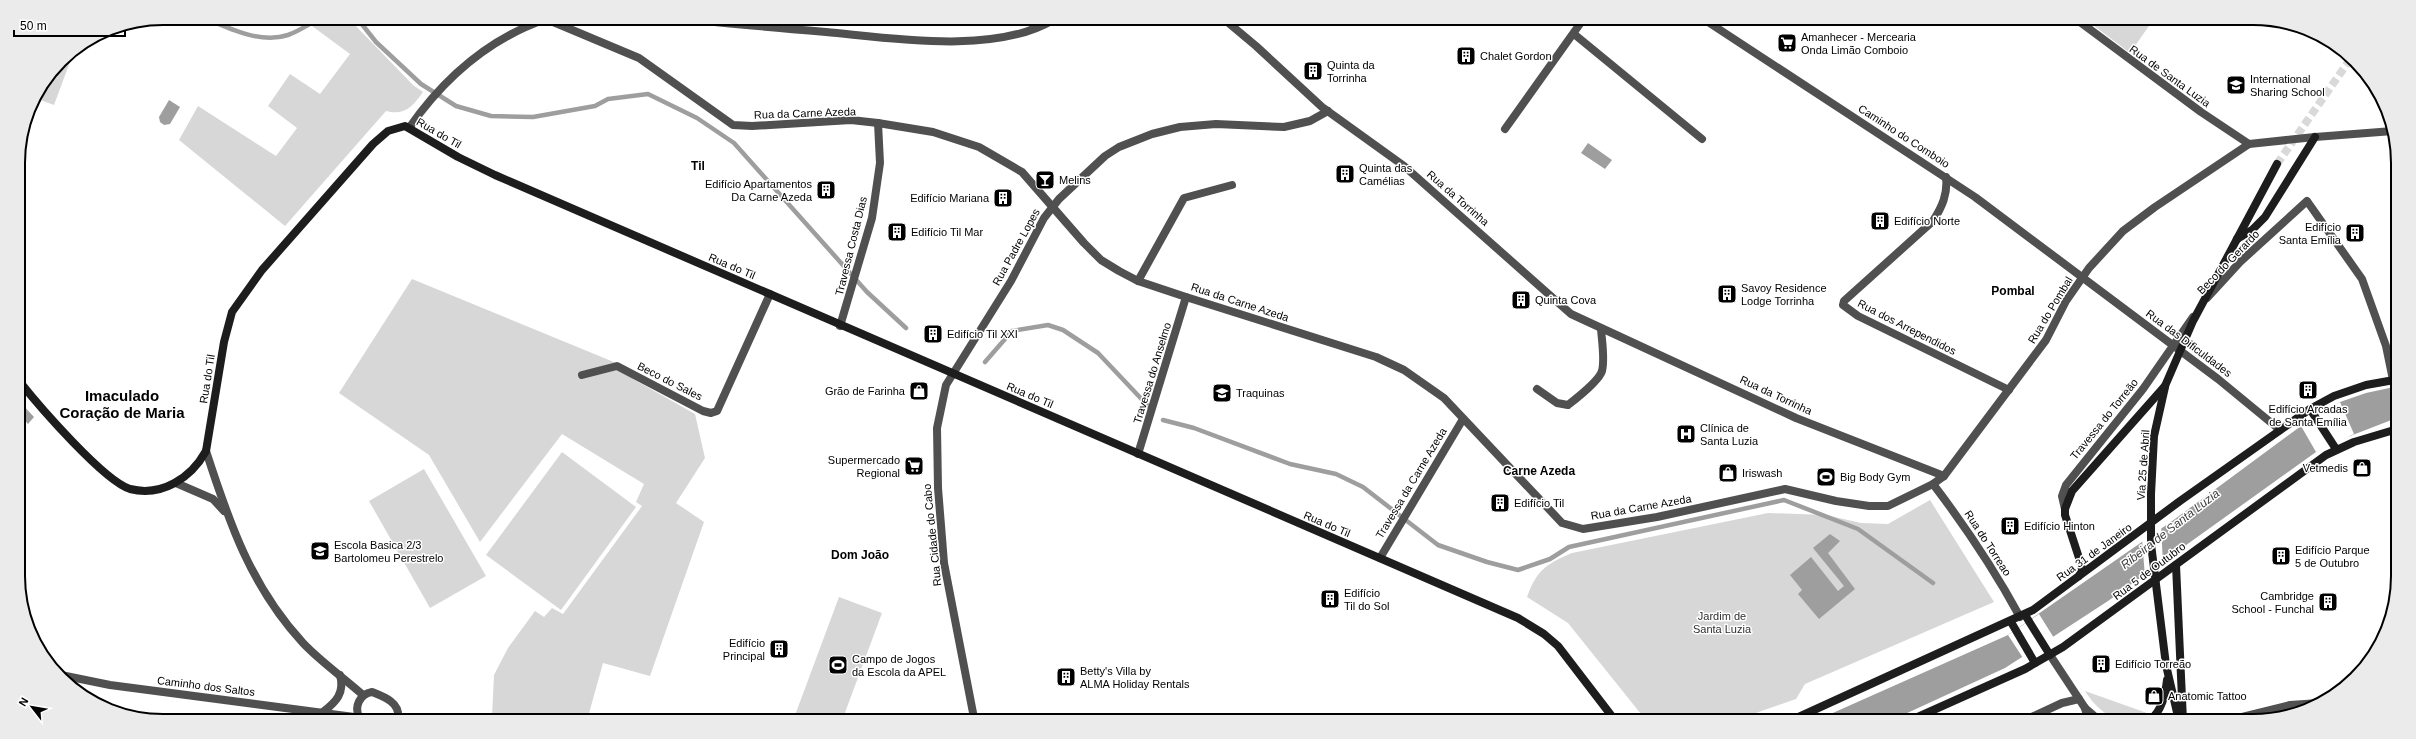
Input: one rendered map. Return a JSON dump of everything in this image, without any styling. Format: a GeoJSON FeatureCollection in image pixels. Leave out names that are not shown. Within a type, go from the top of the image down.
{"type":"FeatureCollection","features":[{"type":"Feature","properties":{"kind":"main road","name":"Rua do Til"},"geometry":{"type":"LineString","coordinates":[[25,387],[106,475],[130,488],[151,490],[164,488],[176,483],[199,463],[206,451],[226,337],[232,312],[239,298],[373,144],[393,128],[405,126],[481,169],[770,294],[840,326],[1518,618],[1544,634],[1558,646],[1610,714]]}},
{"type":"Feature","properties":{"kind":"main road"},"geometry":{"type":"LineString","coordinates":[[2237,238],[2252,230],[2265,217],[2315,137]]}},
{"type":"Feature","properties":{"kind":"main road","name":"Via 25 de Abril"},"geometry":{"type":"LineString","coordinates":[[2177,714],[2167,674],[2151,544],[2151,494],[2154,436],[2165,386],[2193,321],[2277,164]]}},
{"type":"Feature","properties":{"kind":"main road","name":"Rua 31 de Janeiro"},"geometry":{"type":"LineString","coordinates":[[1805,714],[2011,622],[2025,618],[2079,576],[2310,409],[2334,396],[2366,385],[2391,381]]}},
{"type":"Feature","properties":{"kind":"main road"},"geometry":{"type":"LineString","coordinates":[[2079,576],[2081,564],[2071,537],[2065,509],[2072,490],[2165,386]]}},
{"type":"Feature","properties":{"kind":"main road"},"geometry":{"type":"LineString","coordinates":[[2310,409],[2336,449]]}},
{"type":"Feature","properties":{"kind":"main road","name":"Rua 5 de Outubro"},"geometry":{"type":"LineString","coordinates":[[1924,714],[2035,664],[2050,655],[2336,449],[2375,434],[2391,431]]}},
{"type":"Feature","properties":{"kind":"main road"},"geometry":{"type":"LineString","coordinates":[[2176,565],[2183,714]]}},
{"type":"Feature","properties":{"kind":"main road"},"geometry":{"type":"LineString","coordinates":[[2025,618],[2050,655]]}},
{"type":"Feature","properties":{"kind":"main road"},"geometry":{"type":"LineString","coordinates":[[2011,622],[2035,664]]}},
{"type":"Feature","properties":{"kind":"main road"},"geometry":{"type":"LineString","coordinates":[[2157,714],[2162,702],[2167,674]]}},
{"type":"Feature","properties":{"kind":"street"},"geometry":{"type":"LineString","coordinates":[[409,128],[431,98],[446,81],[478,54],[527,25]]}},
{"type":"Feature","properties":{"kind":"street","name":"Rua da Carne Azeda"},"geometry":{"type":"LineString","coordinates":[[560,25],[639,58],[733,125],[752,126],[851,120],[933,132],[979,147],[1022,172],[1052,208],[1101,260],[1138,281],[1376,357],[1404,370],[1438,394],[1562,522],[1583,529],[1657,517],[1785,488],[1836,501],[1869,506],[1888,506],[1933,484]]}},
{"type":"Feature","properties":{"kind":"street"},"geometry":{"type":"LineString","coordinates":[[754,25],[940,41],[986,40],[1026,31],[1041,25]]}},
{"type":"Feature","properties":{"kind":"street","name":"Rua da Torrinha"},"geometry":{"type":"LineString","coordinates":[[1231,25],[1328,112],[1404,166],[1571,314],[1796,418],[1944,476]]}},
{"type":"Feature","properties":{"kind":"street"},"geometry":{"type":"LineString","coordinates":[[1505,129],[1580,25]]}},
{"type":"Feature","properties":{"kind":"street","name":"Caminho do Comboio"},"geometry":{"type":"LineString","coordinates":[[1713,25],[1946,177],[2083,277]]}},
{"type":"Feature","properties":{"kind":"street","name":"Rua de Santa Luzia"},"geometry":{"type":"LineString","coordinates":[[2084,25],[2201,112],[2250,144]]}},
{"type":"Feature","properties":{"kind":"street"},"geometry":{"type":"LineString","coordinates":[[1574,34],[1702,139]]}},
{"type":"Feature","properties":{"kind":"street","name":"Rua Padre Lopes"},"geometry":{"type":"LineString","coordinates":[[953,374],[1011,281],[1052,208],[1105,156],[1119,148],[1152,134],[1180,127],[1216,124],[1284,127],[1310,121],[1328,112]]}},
{"type":"Feature","properties":{"kind":"street","name":"Travessa Costa Dias"},"geometry":{"type":"LineString","coordinates":[[840,326],[872,218],[880,162],[878,123]]}},
{"type":"Feature","properties":{"kind":"street"},"geometry":{"type":"LineString","coordinates":[[2250,144],[2387,131]]}},
{"type":"Feature","properties":{"kind":"street","name":"Rua do Pombal"},"geometry":{"type":"LineString","coordinates":[[1933,484],[1944,476],[2046,340],[2066,302],[2083,277],[2123,231],[2155,207],[2250,144]]}},
{"type":"Feature","properties":{"kind":"street","name":"Rua dos Arrependidos"},"geometry":{"type":"LineString","coordinates":[[1946,177],[1947,189],[1942,206],[1933,221],[1844,301],[1843,305],[1858,316],[2009,390]]}},
{"type":"Feature","properties":{"kind":"street"},"geometry":{"type":"LineString","coordinates":[[1138,281],[1184,198],[1232,185]]}},
{"type":"Feature","properties":{"kind":"street","name":"Beco do Gerardo"},"geometry":{"type":"LineString","coordinates":[[2173,345],[2206,299],[2240,262],[2307,201],[2362,279],[2386,346],[2391,367]]}},
{"type":"Feature","properties":{"kind":"street","name":"Rua das Dificuldades"},"geometry":{"type":"LineString","coordinates":[[2083,277],[2269,418],[2280,430]]}},
{"type":"Feature","properties":{"kind":"street","name":"Beco do Sales"},"geometry":{"type":"LineString","coordinates":[[582,375],[617,366],[703,411],[718,411],[770,294]]}},
{"type":"Feature","properties":{"kind":"street","name":"Travessa do Anselmo"},"geometry":{"type":"LineString","coordinates":[[1138,454],[1186,297]]}},
{"type":"Feature","properties":{"kind":"street"},"geometry":{"type":"LineString","coordinates":[[1537,389],[1557,403],[1568,404],[1600,375],[1603,369],[1599,328]]}},
{"type":"Feature","properties":{"kind":"street","name":"Travessa do Torreão"},"geometry":{"type":"LineString","coordinates":[[2065,509],[2062,496],[2066,485],[2143,389],[2173,345]]}},
{"type":"Feature","properties":{"kind":"street","name":"Rua Cidade do Cabo"},"geometry":{"type":"LineString","coordinates":[[953,374],[946,385],[937,428],[938,488],[944,563],[973,714]]}},
{"type":"Feature","properties":{"kind":"street","name":"Travessa da Carne Azeda"},"geometry":{"type":"LineString","coordinates":[[1380,558],[1397,527],[1463,419]]}},
{"type":"Feature","properties":{"kind":"street"},"geometry":{"type":"LineString","coordinates":[[206,451],[227,515],[243,555],[270,601],[303,643],[363,695]]}},
{"type":"Feature","properties":{"kind":"street"},"geometry":{"type":"LineString","coordinates":[[176,483],[213,499],[227,515]]}},
{"type":"Feature","properties":{"kind":"street","name":"Rua do Torreao"},"geometry":{"type":"LineString","coordinates":[[1933,484],[1955,513],[2012,601],[2025,618]]}},
{"type":"Feature","properties":{"kind":"street"},"geometry":{"type":"LineString","coordinates":[[2050,655],[2079,699],[2086,714]]}},
{"type":"Feature","properties":{"kind":"street"},"geometry":{"type":"LineString","coordinates":[[323,712],[335,703],[341,694],[342,687],[340,674]]}},
{"type":"Feature","properties":{"kind":"street","name":"Caminho dos Saltos"},"geometry":{"type":"LineString","coordinates":[[69,677],[110,685],[335,714]]}},
{"type":"Feature","properties":{"kind":"street"},"geometry":{"type":"LineString","coordinates":[[358,714],[356,708],[363,695],[372,692],[393,702],[397,708],[398,714]]}},
{"type":"Feature","properties":{"kind":"street"},"geometry":{"type":"LineString","coordinates":[[2038,714],[2062,703],[2079,699]]}},
{"type":"Feature","properties":{"kind":"street"},"geometry":{"type":"LineString","coordinates":[[2254,714],[2290,705],[2306,704]]}},
{"type":"Feature","properties":{"kind":"street"},"geometry":{"type":"LineString","coordinates":[[2084,708],[2092,714]]}},
{"type":"Feature","properties":{"kind":"green space"},"geometry":{"type":"Polygon","coordinates":[[[355,25],[413,85],[423,92],[416,102],[408,109],[398,112],[386,111],[285,226],[179,140],[198,106],[276,156],[297,128],[268,106],[290,74],[320,94],[350,54],[312,26],[355,25]]]}},
{"type":"Feature","properties":{"kind":"green space"},"geometry":{"type":"Polygon","coordinates":[[[2093,25],[2150,25],[2130,53],[2093,25]]]}},
{"type":"Feature","properties":{"kind":"green space"},"geometry":{"type":"Polygon","coordinates":[[[71,60],[54,105],[40,100],[53,79],[71,60]]]}},
{"type":"Feature","properties":{"kind":"green space"},"geometry":{"type":"Polygon","coordinates":[[[412,279],[626,367],[633,379],[695,414],[705,458],[676,503],[704,522],[650,676],[603,663],[589,714],[492,714],[494,675],[508,648],[535,611],[544,617],[552,608],[563,614],[642,506],[636,502],[644,484],[562,434],[480,542],[429,455],[339,393],[412,279]]]}},
{"type":"Feature","properties":{"kind":"green space"},"geometry":{"type":"Polygon","coordinates":[[[562,452],[636,507],[561,610],[486,555],[562,452]]]}},
{"type":"Feature","properties":{"kind":"green space"},"geometry":{"type":"Polygon","coordinates":[[[424,469],[486,576],[430,608],[369,501],[424,469]]]}},
{"type":"Feature","properties":{"kind":"green space","name":"Jardim de Santa Luzia"},"geometry":{"type":"Polygon","coordinates":[[[1930,500],[1994,602],[1805,684],[1796,699],[1753,714],[1641,714],[1568,623],[1527,597],[1535,580],[1544,569],[1555,561],[1572,553],[1768,513],[1826,515],[1861,523],[1888,524],[1930,500]]]}},
{"type":"Feature","properties":{"kind":"green space","name":"Campo de Jogos da Escola da APEL"},"geometry":{"type":"Polygon","coordinates":[[[839,597],[882,613],[844,714],[795,714],[839,597]]]}},
{"type":"Feature","properties":{"kind":"green space"},"geometry":{"type":"Polygon","coordinates":[[[2085,691],[2147,713],[2107,714],[2090,699],[2085,691]]]}},
{"type":"Feature","properties":{"kind":"water"},"geometry":{"type":"Polygon","coordinates":[[[964,25],[986,25],[964,26],[964,25]]]}},
{"type":"Feature","properties":{"kind":"water"},"geometry":{"type":"Polygon","coordinates":[[[169,100],[180,107],[170,124],[164,125],[160,122],[159,117],[169,100]]]}},
{"type":"Feature","properties":{"kind":"water"},"geometry":{"type":"Polygon","coordinates":[[[1588,143],[1612,160],[1605,169],[1581,153],[1588,143]]]}},
{"type":"Feature","properties":{"kind":"water","name":"Ribeira de Santa Luzia"},"geometry":{"type":"Polygon","coordinates":[[[2391,388],[2391,420],[2332,443],[2316,452],[2108,601],[2005,668],[1905,714],[1830,714],[2008,635],[2175,519],[2301,426],[2340,402],[2366,393],[2391,388]]]}},
{"type":"Feature","properties":{"kind":"water"},"geometry":{"type":"Polygon","coordinates":[[[25,407],[34,417],[28,424],[25,421],[25,407]]]}},
{"type":"Feature","properties":{"kind":"water"},"geometry":{"type":"Polygon","coordinates":[[[1830,534],[1840,541],[1828,553],[1855,589],[1819,619],[1798,594],[1802,590],[1790,575],[1811,557],[1838,591],[1844,586],[1813,548],[1830,534]]]}},
{"type":"Feature","properties":{"kind":"pier"},"geometry":{"type":"Polygon","coordinates":[[[2340,402],[2354,434],[2316,452],[2301,426],[2340,402]]]}},
{"type":"Feature","properties":{"kind":"pier"},"geometry":{"type":"Polygon","coordinates":[[[2161,526],[2163,564],[2145,577],[2142,539],[2161,526]]]}},
{"type":"Feature","properties":{"kind":"pier"},"geometry":{"type":"Polygon","coordinates":[[[2039,614],[2054,638],[2023,658],[2008,635],[2039,614]]]}},
{"type":"Feature","properties":{"kind":"waterway"},"geometry":{"type":"LineString","coordinates":[[221,25],[235,31],[267,38],[288,35],[308,25]]}},
{"type":"Feature","properties":{"kind":"waterway"},"geometry":{"type":"LineString","coordinates":[[363,25],[376,42],[421,84],[456,106],[491,116],[533,117],[595,106],[608,99],[648,94],[697,118],[734,143],[867,292],[906,328]]}},
{"type":"Feature","properties":{"kind":"waterway"},"geometry":{"type":"LineString","coordinates":[[985,362],[1012,331],[1048,325],[1063,330],[1098,353],[1150,408]]}},
{"type":"Feature","properties":{"kind":"waterway"},"geometry":{"type":"LineString","coordinates":[[1163,420],[1194,428],[1290,464],[1336,474],[1363,487],[1438,545],[1487,562],[1518,570],[1550,559],[1569,547],[1784,500],[1858,529],[1933,583]]}},
{"type":"Feature","properties":{"kind":"tunnel"},"geometry":{"type":"LineString","coordinates":[[2277,164],[2348,63]]}},
{"type":"Feature","properties":{"kind":"place","name":"Amanhecer - Mercearia Onda Limão Comboio"},"geometry":{"type":"Point","coordinates":[1787,43]}},
{"type":"Feature","properties":{"kind":"place","name":"Chalet Gordon"},"geometry":{"type":"Point","coordinates":[1466,56]}},
{"type":"Feature","properties":{"kind":"place","name":"Quinta da Torrinha"},"geometry":{"type":"Point","coordinates":[1313,71]}},
{"type":"Feature","properties":{"kind":"place","name":"International Sharing School"},"geometry":{"type":"Point","coordinates":[2236,85]}},
{"type":"Feature","properties":{"kind":"place","name":"Quinta das Camélias"},"geometry":{"type":"Point","coordinates":[1345,174]}},
{"type":"Feature","properties":{"kind":"place","name":"Melins"},"geometry":{"type":"Point","coordinates":[1045,180]}},
{"type":"Feature","properties":{"kind":"place","name":"Edifício Apartamentos Da Carne Azeda"},"geometry":{"type":"Point","coordinates":[826,190]}},
{"type":"Feature","properties":{"kind":"place","name":"Edifício Mariana"},"geometry":{"type":"Point","coordinates":[1003,198]}},
{"type":"Feature","properties":{"kind":"place","name":"Edifício Norte"},"geometry":{"type":"Point","coordinates":[1880,221]}},
{"type":"Feature","properties":{"kind":"place","name":"Edifício Til Mar"},"geometry":{"type":"Point","coordinates":[897,232]}},
{"type":"Feature","properties":{"kind":"place","name":"Edifício Santa Emília"},"geometry":{"type":"Point","coordinates":[2355,233]}},
{"type":"Feature","properties":{"kind":"place","name":"Savoy Residence Lodge Torrinha"},"geometry":{"type":"Point","coordinates":[1727,294]}},
{"type":"Feature","properties":{"kind":"place","name":"Quinta Cova"},"geometry":{"type":"Point","coordinates":[1521,300]}},
{"type":"Feature","properties":{"kind":"place","name":"Edifício Til XXI"},"geometry":{"type":"Point","coordinates":[933,334]}},
{"type":"Feature","properties":{"kind":"place","name":"Edifício Arcadas de Santa Emília"},"geometry":{"type":"Point","coordinates":[2308,390]}},
{"type":"Feature","properties":{"kind":"place","name":"Grão de Farinha"},"geometry":{"type":"Point","coordinates":[919,391]}},
{"type":"Feature","properties":{"kind":"place","name":"Traquinas"},"geometry":{"type":"Point","coordinates":[1222,393]}},
{"type":"Feature","properties":{"kind":"place","name":"Clínica de Santa Luzia"},"geometry":{"type":"Point","coordinates":[1686,434]}},
{"type":"Feature","properties":{"kind":"place","name":"Supermercado Regional"},"geometry":{"type":"Point","coordinates":[914,466]}},
{"type":"Feature","properties":{"kind":"place","name":"Vetmedis"},"geometry":{"type":"Point","coordinates":[2362,468]}},
{"type":"Feature","properties":{"kind":"place","name":"Iriswash"},"geometry":{"type":"Point","coordinates":[1728,473]}},
{"type":"Feature","properties":{"kind":"place","name":"Big Body Gym"},"geometry":{"type":"Point","coordinates":[1826,477]}},
{"type":"Feature","properties":{"kind":"place","name":"Edifício Til"},"geometry":{"type":"Point","coordinates":[1500,503]}},
{"type":"Feature","properties":{"kind":"place","name":"Edifício Hinton"},"geometry":{"type":"Point","coordinates":[2010,526]}},
{"type":"Feature","properties":{"kind":"place","name":"Escola Basica 2/3 Bartolomeu Perestrelo"},"geometry":{"type":"Point","coordinates":[320,551]}},
{"type":"Feature","properties":{"kind":"place","name":"Edifício Parque 5 de Outubro"},"geometry":{"type":"Point","coordinates":[2281,556]}},
{"type":"Feature","properties":{"kind":"place","name":"Edifício Til do Sol"},"geometry":{"type":"Point","coordinates":[1330,599]}},
{"type":"Feature","properties":{"kind":"place","name":"Cambridge School - Funchal"},"geometry":{"type":"Point","coordinates":[2328,602]}},
{"type":"Feature","properties":{"kind":"place","name":"Edifício Principal"},"geometry":{"type":"Point","coordinates":[779,649]}},
{"type":"Feature","properties":{"kind":"place","name":"Edifício Torreão"},"geometry":{"type":"Point","coordinates":[2101,664]}},
{"type":"Feature","properties":{"kind":"place","name":"Campo de Jogos da Escola da APEL"},"geometry":{"type":"Point","coordinates":[838,665]}},
{"type":"Feature","properties":{"kind":"place","name":"Betty's Villa by ALMA Holiday Rentals"},"geometry":{"type":"Point","coordinates":[1066,677]}},
{"type":"Feature","properties":{"kind":"place","name":"Anatomic Tattoo"},"geometry":{"type":"Point","coordinates":[2154,696]}},
{"type":"Feature","properties":{"kind":"district","name":"Til"},"geometry":{"type":"Point","coordinates":[698,166]}},
{"type":"Feature","properties":{"kind":"district","name":"Pombal"},"geometry":{"type":"Point","coordinates":[2013,291]}},
{"type":"Feature","properties":{"kind":"district","name":"Imaculado Coração de Maria"},"geometry":{"type":"Point","coordinates":[122,404]}},
{"type":"Feature","properties":{"kind":"district","name":"Carne Azeda"},"geometry":{"type":"Point","coordinates":[1539,471]}},
{"type":"Feature","properties":{"kind":"district","name":"Dom João"},"geometry":{"type":"Point","coordinates":[860,555]}}]}
